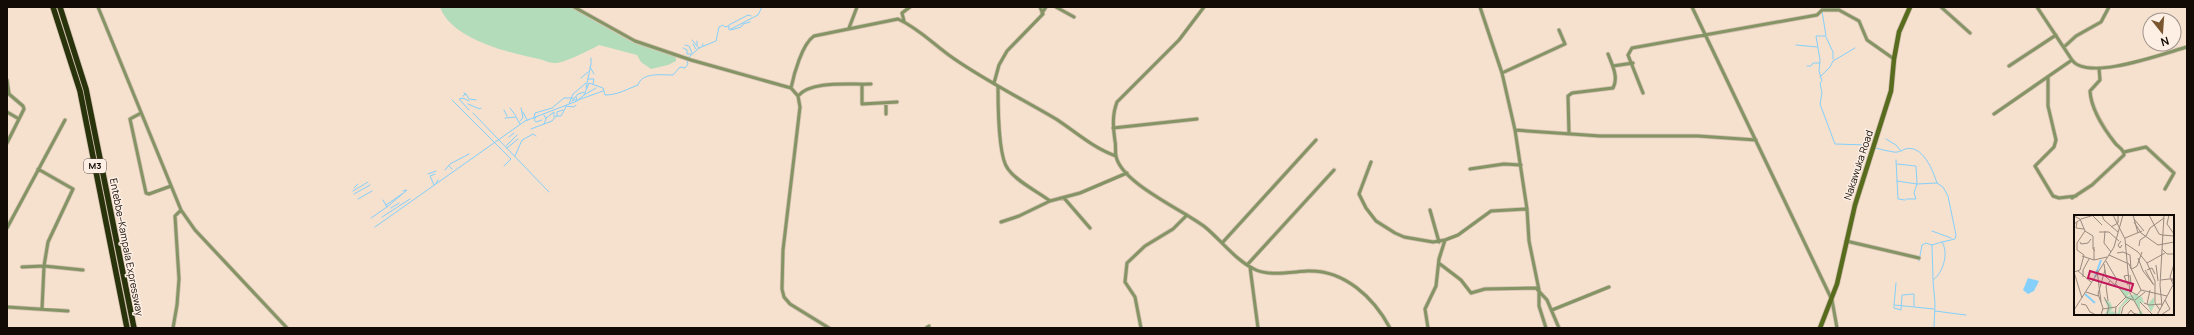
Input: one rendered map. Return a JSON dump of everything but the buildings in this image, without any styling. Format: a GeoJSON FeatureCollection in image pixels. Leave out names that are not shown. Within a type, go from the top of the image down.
{"type":"FeatureCollection","features":[{"type":"Feature","properties":{"kind":"highway","name":"Entebbe–Kampala Expressway"},"geometry":{"type":"LineString","coordinates":[[53,7],[80,91],[127,328]]}},
{"type":"Feature","properties":{"kind":"highway","name":"Entebbe–Kampala Expressway"},"geometry":{"type":"LineString","coordinates":[[60,7],[86,89],[134,328]]}},
{"type":"Feature","properties":{"kind":"main road","name":"Nakawuka Road"},"geometry":{"type":"LineString","coordinates":[[1820,328],[1832,300],[1842,268],[1846,241],[1856,200],[1891,91],[1894,58],[1901,27],[1910,7]]}},
{"type":"Feature","properties":{"kind":"street"},"geometry":{"type":"LineString","coordinates":[[98,7],[181,210],[195,230],[287,328]]}},
{"type":"Feature","properties":{"kind":"street"},"geometry":{"type":"LineString","coordinates":[[574,7],[625,37],[640,43],[691,60],[791,88],[798,96],[800,107],[783,250],[782,289],[784,298],[790,304],[829,328]]}},
{"type":"Feature","properties":{"kind":"street"},"geometry":{"type":"LineString","coordinates":[[849,28],[857,7]]}},
{"type":"Feature","properties":{"kind":"street"},"geometry":{"type":"LineString","coordinates":[[904,21],[902,13],[910,7]]}},
{"type":"Feature","properties":{"kind":"street"},"geometry":{"type":"LineString","coordinates":[[1040,7],[1042,13]]}},
{"type":"Feature","properties":{"kind":"street"},"geometry":{"type":"LineString","coordinates":[[994,83],[999,65],[1007,51],[1035,24],[1046,7]]}},
{"type":"Feature","properties":{"kind":"street"},"geometry":{"type":"LineString","coordinates":[[1056,7],[1074,18]]}},
{"type":"Feature","properties":{"kind":"street"},"geometry":{"type":"LineString","coordinates":[[1480,7],[1502,73],[1515,130],[1527,209],[1529,241],[1539,290],[1539,306],[1546,328]]}},
{"type":"Feature","properties":{"kind":"street"},"geometry":{"type":"LineString","coordinates":[[1692,7],[1832,300],[1837,328]]}},
{"type":"Feature","properties":{"kind":"street"},"geometry":{"type":"LineString","coordinates":[[1941,7],[1970,33]]}},
{"type":"Feature","properties":{"kind":"street"},"geometry":{"type":"LineString","coordinates":[[2037,7],[2072,60],[2078,66],[2099,68],[2148,58],[2187,47]]}},
{"type":"Feature","properties":{"kind":"street"},"geometry":{"type":"LineString","coordinates":[[2064,47],[2076,36],[2101,22],[2109,7]]}},
{"type":"Feature","properties":{"kind":"street"},"geometry":{"type":"LineString","coordinates":[[1202,8],[1169,50],[1121,97],[1114,109],[1113,128],[1116,156],[1126,173],[1141,186],[1187,215],[1223,242],[1249,266],[1258,271],[1315,271],[1329,274],[1357,288],[1371,299],[1390,328]]}},
{"type":"Feature","properties":{"kind":"street"},"geometry":{"type":"LineString","coordinates":[[1643,93],[1633,63],[1628,55],[1632,48],[1816,15],[1822,10],[1839,10],[1859,21],[1864,37],[1894,58]]}},
{"type":"Feature","properties":{"kind":"street"},"geometry":{"type":"LineString","coordinates":[[791,88],[798,63],[809,40],[819,35],[898,19],[904,21],[929,38],[953,58],[998,87],[1057,120],[1095,147],[1116,156]]}},
{"type":"Feature","properties":{"kind":"street"},"geometry":{"type":"LineString","coordinates":[[1502,73],[1565,44],[1559,30]]}},
{"type":"Feature","properties":{"kind":"street"},"geometry":{"type":"LineString","coordinates":[[2009,66],[2056,35]]}},
{"type":"Feature","properties":{"kind":"street"},"geometry":{"type":"LineString","coordinates":[[1569,134],[1568,96],[1572,93],[1613,88],[1616,83],[1613,66],[1608,54]]}},
{"type":"Feature","properties":{"kind":"street"},"geometry":{"type":"LineString","coordinates":[[1994,114],[2072,60]]}},
{"type":"Feature","properties":{"kind":"street"},"geometry":{"type":"LineString","coordinates":[[1613,66],[1633,63]]}},
{"type":"Feature","properties":{"kind":"street"},"geometry":{"type":"LineString","coordinates":[[2099,68],[2100,80],[2090,90],[2092,101],[2108,133],[2124,152]]}},
{"type":"Feature","properties":{"kind":"street"},"geometry":{"type":"LineString","coordinates":[[2048,77],[2048,106],[2056,140],[2054,147],[2035,166],[2053,196],[2059,198],[2074,197],[2092,185],[2122,158],[2124,152]]}},
{"type":"Feature","properties":{"kind":"street"},"geometry":{"type":"LineString","coordinates":[[7,80],[9,94],[23,106],[20,119],[7,143]]}},
{"type":"Feature","properties":{"kind":"street"},"geometry":{"type":"LineString","coordinates":[[862,84],[862,104],[897,102]]}},
{"type":"Feature","properties":{"kind":"street"},"geometry":{"type":"LineString","coordinates":[[798,96],[804,90],[817,86],[870,84]]}},
{"type":"Feature","properties":{"kind":"street"},"geometry":{"type":"LineString","coordinates":[[998,87],[1002,156],[1005,165],[1013,175],[1050,201]]}},
{"type":"Feature","properties":{"kind":"street"},"geometry":{"type":"LineString","coordinates":[[886,103],[886,114]]}},
{"type":"Feature","properties":{"kind":"street"},"geometry":{"type":"LineString","coordinates":[[7,112],[20,119]]}},
{"type":"Feature","properties":{"kind":"street"},"geometry":{"type":"LineString","coordinates":[[141,113],[130,119],[146,192],[149,194],[171,186]]}},
{"type":"Feature","properties":{"kind":"street"},"geometry":{"type":"LineString","coordinates":[[1113,128],[1197,119]]}},
{"type":"Feature","properties":{"kind":"street"},"geometry":{"type":"LineString","coordinates":[[7,228],[65,120]]}},
{"type":"Feature","properties":{"kind":"street"},"geometry":{"type":"LineString","coordinates":[[1515,130],[1600,136],[1698,136],[1756,140]]}},
{"type":"Feature","properties":{"kind":"street"},"geometry":{"type":"LineString","coordinates":[[1223,242],[1316,140]]}},
{"type":"Feature","properties":{"kind":"street"},"geometry":{"type":"LineString","coordinates":[[2124,152],[2146,147],[2174,173],[2165,189]]}},
{"type":"Feature","properties":{"kind":"street"},"geometry":{"type":"LineString","coordinates":[[1371,162],[1359,194],[1366,208],[1376,221],[1401,236],[1439,242],[1458,236],[1480,217],[1491,211],[1527,209]]}},
{"type":"Feature","properties":{"kind":"street"},"geometry":{"type":"LineString","coordinates":[[1470,169],[1504,164],[1521,165]]}},
{"type":"Feature","properties":{"kind":"street"},"geometry":{"type":"LineString","coordinates":[[38,170],[73,189],[48,242],[44,266],[42,309]]}},
{"type":"Feature","properties":{"kind":"street"},"geometry":{"type":"LineString","coordinates":[[1249,266],[1334,170]]}},
{"type":"Feature","properties":{"kind":"street"},"geometry":{"type":"LineString","coordinates":[[1001,222],[1019,216],[1050,201],[1064,198],[1126,173]]}},
{"type":"Feature","properties":{"kind":"street"},"geometry":{"type":"LineString","coordinates":[[1064,198],[1090,228]]}},
{"type":"Feature","properties":{"kind":"street"},"geometry":{"type":"LineString","coordinates":[[172,328],[178,305],[179,279],[175,218],[181,210]]}},
{"type":"Feature","properties":{"kind":"street"},"geometry":{"type":"LineString","coordinates":[[1430,210],[1439,242]]}},
{"type":"Feature","properties":{"kind":"street"},"geometry":{"type":"LineString","coordinates":[[1141,328],[1135,297],[1126,282],[1127,263],[1145,246],[1173,229],[1187,215]]}},
{"type":"Feature","properties":{"kind":"street"},"geometry":{"type":"LineString","coordinates":[[1428,328],[1426,309],[1436,286],[1440,255],[1445,240]]}},
{"type":"Feature","properties":{"kind":"street"},"geometry":{"type":"LineString","coordinates":[[1846,241],[1919,258]]}},
{"type":"Feature","properties":{"kind":"street"},"geometry":{"type":"LineString","coordinates":[[1440,264],[1456,275],[1471,293],[1490,289],[1507,290],[1532,288],[1539,290],[1552,310],[1559,328]]}},
{"type":"Feature","properties":{"kind":"street"},"geometry":{"type":"LineString","coordinates":[[22,267],[44,266],[83,270]]}},
{"type":"Feature","properties":{"kind":"street"},"geometry":{"type":"LineString","coordinates":[[1249,266],[1252,278],[1258,328]]}},
{"type":"Feature","properties":{"kind":"street"},"geometry":{"type":"LineString","coordinates":[[1252,278],[1258,271]]}},
{"type":"Feature","properties":{"kind":"street"},"geometry":{"type":"LineString","coordinates":[[1552,310],[1610,287]]}},
{"type":"Feature","properties":{"kind":"street"},"geometry":{"type":"LineString","coordinates":[[7,306],[68,311]]}},
{"type":"Feature","properties":{"kind":"green space"},"geometry":{"type":"Polygon","coordinates":[[[440,7],[570,7],[634,43],[676,57],[676,61],[668,65],[651,69],[641,62],[637,55],[599,45],[564,61],[550,63],[541,59],[512,53],[482,43],[468,36],[456,28],[446,18],[440,7]]]}},
{"type":"Feature","properties":{"kind":"water"},"geometry":{"type":"Polygon","coordinates":[[[2028,278],[2039,281],[2034,291],[2028,294],[2023,290],[2028,278]]]}},
{"type":"Feature","properties":{"kind":"waterway"},"geometry":{"type":"LineString","coordinates":[[689,57],[699,48],[716,41],[719,27],[723,25],[725,27],[729,26],[729,30],[758,15],[762,7]]}},
{"type":"Feature","properties":{"kind":"waterway"},"geometry":{"type":"LineString","coordinates":[[1822,11],[1826,36],[1816,36],[1820,60],[1819,71],[1822,81],[1820,83],[1822,93],[1820,104],[1835,144],[1867,145]]}},
{"type":"Feature","properties":{"kind":"waterway"},"geometry":{"type":"LineString","coordinates":[[729,25],[748,15],[751,16]]}},
{"type":"Feature","properties":{"kind":"waterway"},"geometry":{"type":"LineString","coordinates":[[731,30],[750,22]]}},
{"type":"Feature","properties":{"kind":"waterway"},"geometry":{"type":"LineString","coordinates":[[1826,37],[1833,52],[1833,59]]}},
{"type":"Feature","properties":{"kind":"waterway"},"geometry":{"type":"LineString","coordinates":[[692,40],[699,48]]}},
{"type":"Feature","properties":{"kind":"waterway"},"geometry":{"type":"LineString","coordinates":[[693,44],[696,49]]}},
{"type":"Feature","properties":{"kind":"waterway"},"geometry":{"type":"LineString","coordinates":[[685,45],[689,46],[692,53]]}},
{"type":"Feature","properties":{"kind":"waterway"},"geometry":{"type":"LineString","coordinates":[[1796,45],[1817,47]]}},
{"type":"Feature","properties":{"kind":"waterway"},"geometry":{"type":"LineString","coordinates":[[683,48],[687,50],[687,54],[691,54]]}},
{"type":"Feature","properties":{"kind":"waterway"},"geometry":{"type":"LineString","coordinates":[[1820,77],[1830,67],[1833,61],[1855,48]]}},
{"type":"Feature","properties":{"kind":"waterway"},"geometry":{"type":"LineString","coordinates":[[586,88],[591,58]]}},
{"type":"Feature","properties":{"kind":"waterway"},"geometry":{"type":"LineString","coordinates":[[375,227],[525,121],[577,101],[584,95],[589,83],[603,88],[605,95],[614,94],[638,85],[640,81],[648,76],[673,75],[680,67],[685,68],[688,64],[687,61]]}},
{"type":"Feature","properties":{"kind":"waterway"},"geometry":{"type":"LineString","coordinates":[[1807,66],[1811,66],[1813,63],[1820,63]]}},
{"type":"Feature","properties":{"kind":"waterway"},"geometry":{"type":"LineString","coordinates":[[590,67],[594,74]]}},
{"type":"Feature","properties":{"kind":"waterway"},"geometry":{"type":"LineString","coordinates":[[581,78],[588,72]]}},
{"type":"Feature","properties":{"kind":"waterway"},"geometry":{"type":"LineString","coordinates":[[588,79],[594,79],[593,84]]}},
{"type":"Feature","properties":{"kind":"waterway"},"geometry":{"type":"LineString","coordinates":[[569,104],[573,94],[586,83]]}},
{"type":"Feature","properties":{"kind":"waterway"},"geometry":{"type":"LineString","coordinates":[[584,95],[596,88]]}},
{"type":"Feature","properties":{"kind":"waterway"},"geometry":{"type":"LineString","coordinates":[[578,100],[603,91]]}},
{"type":"Feature","properties":{"kind":"waterway"},"geometry":{"type":"LineString","coordinates":[[572,101],[578,94],[584,92]]}},
{"type":"Feature","properties":{"kind":"waterway"},"geometry":{"type":"LineString","coordinates":[[463,96],[466,94],[464,93]]}},
{"type":"Feature","properties":{"kind":"waterway"},"geometry":{"type":"LineString","coordinates":[[466,94],[469,99],[476,100]]}},
{"type":"Feature","properties":{"kind":"waterway"},"geometry":{"type":"LineString","coordinates":[[573,100],[577,100],[576,97]]}},
{"type":"Feature","properties":{"kind":"waterway"},"geometry":{"type":"LineString","coordinates":[[469,101],[463,98],[459,99],[469,110]]}},
{"type":"Feature","properties":{"kind":"waterway"},"geometry":{"type":"LineString","coordinates":[[534,118],[535,113],[552,108],[564,98],[573,98]]}},
{"type":"Feature","properties":{"kind":"waterway"},"geometry":{"type":"LineString","coordinates":[[452,100],[511,159],[504,166]]}},
{"type":"Feature","properties":{"kind":"waterway"},"geometry":{"type":"LineString","coordinates":[[468,104],[480,109],[481,108]]}},
{"type":"Feature","properties":{"kind":"waterway"},"geometry":{"type":"LineString","coordinates":[[565,106],[574,107],[576,105]]}},
{"type":"Feature","properties":{"kind":"waterway"},"geometry":{"type":"LineString","coordinates":[[544,124],[552,121],[556,116],[561,116],[566,107]]}},
{"type":"Feature","properties":{"kind":"waterway"},"geometry":{"type":"LineString","coordinates":[[510,108],[516,116]]}},
{"type":"Feature","properties":{"kind":"waterway"},"geometry":{"type":"LineString","coordinates":[[520,121],[523,118],[521,108]]}},
{"type":"Feature","properties":{"kind":"waterway"},"geometry":{"type":"LineString","coordinates":[[504,110],[507,116]]}},
{"type":"Feature","properties":{"kind":"waterway"},"geometry":{"type":"LineString","coordinates":[[557,116],[557,112],[563,110]]}},
{"type":"Feature","properties":{"kind":"waterway"},"geometry":{"type":"LineString","coordinates":[[523,112],[527,120]]}},
{"type":"Feature","properties":{"kind":"waterway"},"geometry":{"type":"LineString","coordinates":[[546,118],[554,112],[554,117]]}},
{"type":"Feature","properties":{"kind":"waterway"},"geometry":{"type":"LineString","coordinates":[[473,113],[549,192]]}},
{"type":"Feature","properties":{"kind":"waterway"},"geometry":{"type":"LineString","coordinates":[[531,129],[544,124],[546,119],[544,115]]}},
{"type":"Feature","properties":{"kind":"waterway"},"geometry":{"type":"LineString","coordinates":[[505,118],[516,117],[520,124]]}},
{"type":"Feature","properties":{"kind":"waterway"},"geometry":{"type":"LineString","coordinates":[[536,117],[534,120],[536,122],[542,120]]}},
{"type":"Feature","properties":{"kind":"waterway"},"geometry":{"type":"LineString","coordinates":[[509,137],[514,133]]}},
{"type":"Feature","properties":{"kind":"waterway"},"geometry":{"type":"LineString","coordinates":[[515,156],[522,140],[533,134],[536,136]]}},
{"type":"Feature","properties":{"kind":"waterway"},"geometry":{"type":"LineString","coordinates":[[506,146],[517,135]]}},
{"type":"Feature","properties":{"kind":"waterway"},"geometry":{"type":"LineString","coordinates":[[507,148],[518,139]]}},
{"type":"Feature","properties":{"kind":"waterway"},"geometry":{"type":"LineString","coordinates":[[1886,139],[1896,145],[1901,151]]}},
{"type":"Feature","properties":{"kind":"waterway"},"geometry":{"type":"LineString","coordinates":[[1876,148],[1895,152],[1911,149],[1922,154],[1930,166],[1937,183],[1943,187],[1948,196],[1956,235],[1955,239],[1942,242],[1945,252],[1944,262],[1940,273],[1933,280],[1935,304],[1934,328]]}},
{"type":"Feature","properties":{"kind":"waterway"},"geometry":{"type":"LineString","coordinates":[[445,170],[450,164],[469,154]]}},
{"type":"Feature","properties":{"kind":"waterway"},"geometry":{"type":"LineString","coordinates":[[1896,160],[1898,199],[1905,200]]}},
{"type":"Feature","properties":{"kind":"waterway"},"geometry":{"type":"LineString","coordinates":[[1897,164],[1916,166],[1917,184],[1914,193],[1916,199],[1906,199]]}},
{"type":"Feature","properties":{"kind":"waterway"},"geometry":{"type":"LineString","coordinates":[[449,166],[452,169]]}},
{"type":"Feature","properties":{"kind":"waterway"},"geometry":{"type":"LineString","coordinates":[[428,174],[436,171]]}},
{"type":"Feature","properties":{"kind":"waterway"},"geometry":{"type":"LineString","coordinates":[[434,185],[430,176],[435,174]]}},
{"type":"Feature","properties":{"kind":"waterway"},"geometry":{"type":"LineString","coordinates":[[1897,181],[1917,184],[1937,183]]}},
{"type":"Feature","properties":{"kind":"waterway"},"geometry":{"type":"LineString","coordinates":[[353,191],[368,182]]}},
{"type":"Feature","properties":{"kind":"waterway"},"geometry":{"type":"LineString","coordinates":[[354,188],[358,184]]}},
{"type":"Feature","properties":{"kind":"waterway"},"geometry":{"type":"LineString","coordinates":[[354,194],[370,185]]}},
{"type":"Feature","properties":{"kind":"waterway"},"geometry":{"type":"LineString","coordinates":[[383,200],[387,207],[407,190],[403,191]]}},
{"type":"Feature","properties":{"kind":"waterway"},"geometry":{"type":"LineString","coordinates":[[358,199],[372,191]]}},
{"type":"Feature","properties":{"kind":"waterway"},"geometry":{"type":"LineString","coordinates":[[386,205],[402,194]]}},
{"type":"Feature","properties":{"kind":"waterway"},"geometry":{"type":"LineString","coordinates":[[382,217],[410,199]]}},
{"type":"Feature","properties":{"kind":"waterway"},"geometry":{"type":"LineString","coordinates":[[391,208],[399,203]]}},
{"type":"Feature","properties":{"kind":"waterway"},"geometry":{"type":"LineString","coordinates":[[371,218],[387,207]]}},
{"type":"Feature","properties":{"kind":"waterway"},"geometry":{"type":"LineString","coordinates":[[1932,231],[1951,238]]}},
{"type":"Feature","properties":{"kind":"waterway"},"geometry":{"type":"LineString","coordinates":[[1932,245],[1942,242]]}},
{"type":"Feature","properties":{"kind":"waterway"},"geometry":{"type":"LineString","coordinates":[[1919,261],[1922,245],[1926,243],[1932,245],[1933,279]]}},
{"type":"Feature","properties":{"kind":"waterway"},"geometry":{"type":"LineString","coordinates":[[1896,283],[1894,305],[1934,309]]}},
{"type":"Feature","properties":{"kind":"waterway"},"geometry":{"type":"LineString","coordinates":[[1894,306],[1894,308],[1901,310],[1902,295],[1914,294],[1914,306]]}},
{"type":"Feature","properties":{"kind":"waterway"},"geometry":{"type":"LineString","coordinates":[[1935,311],[1966,315]]}}]}
